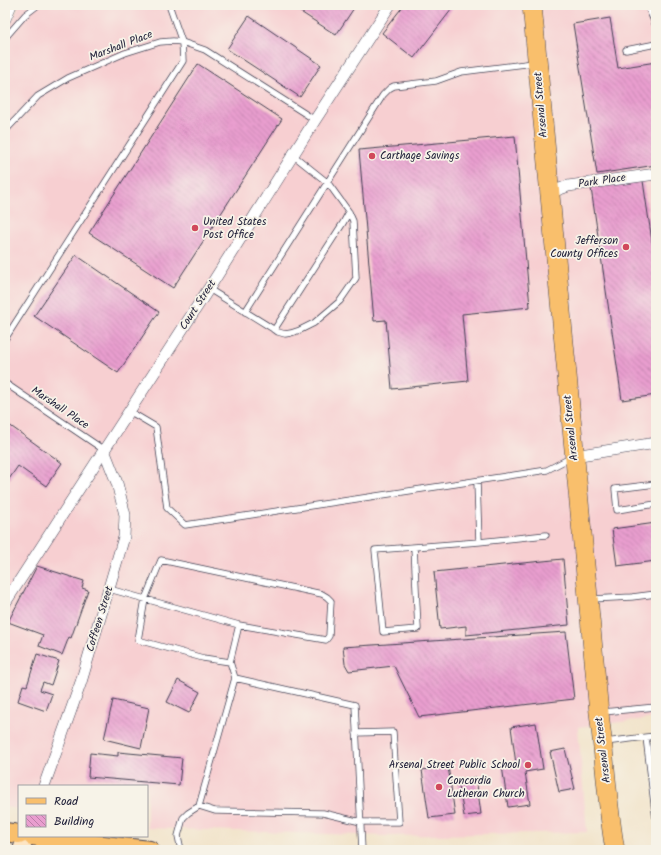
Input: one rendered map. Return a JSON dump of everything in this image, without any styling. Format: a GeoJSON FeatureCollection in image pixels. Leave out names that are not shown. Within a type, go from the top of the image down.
{"type":"FeatureCollection","features":[{"type":"Feature","properties":{"kind":"highway","name":"Arsenal Street"},"geometry":{"type":"LineString","coordinates":[[532,5],[599,713],[611,829],[615,850]]}},
{"type":"Feature","properties":{"kind":"main road"},"geometry":{"type":"LineString","coordinates":[[5,832],[18,834]]}},
{"type":"Feature","properties":{"kind":"main road"},"geometry":{"type":"LineString","coordinates":[[21,850],[26,837]]}},
{"type":"Feature","properties":{"kind":"main road"},"geometry":{"type":"LineString","coordinates":[[39,837],[109,848],[150,850]]}},
{"type":"Feature","properties":{"kind":"street"},"geometry":{"type":"LineString","coordinates":[[5,18],[11,5]]}},
{"type":"Feature","properties":{"kind":"street","name":"Court Street"},"geometry":{"type":"LineString","coordinates":[[5,603],[9,590],[104,450],[209,289],[315,120],[390,5]]}},
{"type":"Feature","properties":{"kind":"street","name":"Park Place"},"geometry":{"type":"LineString","coordinates":[[549,193],[568,186],[656,174]]}},
{"type":"Feature","properties":{"kind":"street"},"geometry":{"type":"LineString","coordinates":[[574,456],[656,443]]}},
{"type":"Feature","properties":{"kind":"street","name":"Coffeen Street"},"geometry":{"type":"LineString","coordinates":[[44,785],[80,682],[124,537],[125,515],[117,483],[104,450]]}},
{"type":"Feature","properties":{"kind":"lane"},"geometry":{"type":"LineString","coordinates":[[5,38],[26,15],[38,5]]}},
{"type":"Feature","properties":{"kind":"lane"},"geometry":{"type":"LineString","coordinates":[[5,339],[183,61],[182,42],[169,5]]}},
{"type":"Feature","properties":{"kind":"lane"},"geometry":{"type":"LineString","coordinates":[[647,5],[656,27]]}},
{"type":"Feature","properties":{"kind":"lane","name":"Marshall Place"},"geometry":{"type":"LineString","coordinates":[[5,131],[38,96],[68,78],[125,53],[160,42],[173,41],[182,42],[205,50],[315,120]]}},
{"type":"Feature","properties":{"kind":"lane"},"geometry":{"type":"LineString","coordinates":[[626,50],[656,44]]}},
{"type":"Feature","properties":{"kind":"lane"},"geometry":{"type":"LineString","coordinates":[[245,312],[383,95],[390,88],[394,86],[436,81],[460,72],[537,62]]}},
{"type":"Feature","properties":{"kind":"lane"},"geometry":{"type":"LineString","coordinates":[[209,289],[274,330],[285,334],[300,330],[314,323],[340,301],[356,278],[353,221],[349,212],[328,183],[293,155]]}},
{"type":"Feature","properties":{"kind":"lane"},"geometry":{"type":"LineString","coordinates":[[274,330],[349,212]]}},
{"type":"Feature","properties":{"kind":"lane","name":"Marshall Place"},"geometry":{"type":"LineString","coordinates":[[5,383],[104,450]]}},
{"type":"Feature","properties":{"kind":"lane"},"geometry":{"type":"LineString","coordinates":[[129,411],[156,427],[167,508],[184,525],[547,470],[574,456]]}},
{"type":"Feature","properties":{"kind":"lane"},"geometry":{"type":"LineString","coordinates":[[477,481],[479,542]]}},
{"type":"Feature","properties":{"kind":"lane"},"geometry":{"type":"LineString","coordinates":[[656,484],[615,489],[617,510],[656,504]]}},
{"type":"Feature","properties":{"kind":"lane"},"geometry":{"type":"LineString","coordinates":[[414,547],[418,628],[382,632],[375,550],[546,535]]}},
{"type":"Feature","properties":{"kind":"lane"},"geometry":{"type":"LineString","coordinates":[[109,589],[145,599],[239,625],[326,640],[329,636],[331,601],[322,594],[161,560],[145,599],[138,640],[203,658],[230,662]]}},
{"type":"Feature","properties":{"kind":"lane"},"geometry":{"type":"LineString","coordinates":[[588,599],[632,597],[656,594]]}},
{"type":"Feature","properties":{"kind":"lane"},"geometry":{"type":"LineString","coordinates":[[181,850],[178,836],[183,818],[199,806],[235,678],[230,662],[239,625]]}},
{"type":"Feature","properties":{"kind":"lane"},"geometry":{"type":"LineString","coordinates":[[235,678],[355,705],[362,850]]}},
{"type":"Feature","properties":{"kind":"lane"},"geometry":{"type":"LineString","coordinates":[[599,713],[656,707]]}},
{"type":"Feature","properties":{"kind":"lane"},"geometry":{"type":"LineString","coordinates":[[199,806],[215,811],[323,812],[361,822],[399,822],[393,732],[356,733]]}},
{"type":"Feature","properties":{"kind":"lane"},"geometry":{"type":"LineString","coordinates":[[603,742],[656,736]]}},
{"type":"Feature","properties":{"kind":"lane"},"geometry":{"type":"LineString","coordinates":[[646,737],[656,820]]}},
{"type":"Feature","properties":{"kind":"shaded area"},"geometry":{"type":"Polygon","coordinates":[[[19,5],[656,5],[656,718],[578,727],[587,832],[389,836],[148,828],[148,785],[18,785],[18,809],[5,807],[5,36],[19,5]]]}},
{"type":"Feature","properties":{"kind":"building"},"geometry":{"type":"Polygon","coordinates":[[[290,5],[356,5],[336,35],[290,5]]]}},
{"type":"Feature","properties":{"kind":"building"},"geometry":{"type":"Polygon","coordinates":[[[404,5],[455,5],[414,58],[382,33],[404,5]]]}},
{"type":"Feature","properties":{"kind":"building"},"geometry":{"type":"Polygon","coordinates":[[[249,16],[321,65],[300,97],[227,49],[249,16]]]}},
{"type":"Feature","properties":{"kind":"building"},"geometry":{"type":"Polygon","coordinates":[[[610,18],[618,68],[656,62],[656,165],[597,174],[573,24],[610,18]]]}},
{"type":"Feature","properties":{"kind":"building"},"geometry":{"type":"Polygon","coordinates":[[[198,64],[282,119],[173,288],[89,233],[198,64]]]}},
{"type":"Feature","properties":{"kind":"building"},"geometry":{"type":"Polygon","coordinates":[[[515,136],[530,307],[462,314],[468,381],[392,389],[386,320],[374,321],[359,150],[515,136]]]}},
{"type":"Feature","properties":{"kind":"building"},"geometry":{"type":"Polygon","coordinates":[[[643,181],[656,268],[656,395],[622,400],[591,188],[643,181]]]}},
{"type":"Feature","properties":{"kind":"building"},"geometry":{"type":"Polygon","coordinates":[[[76,255],[159,312],[118,373],[34,316],[76,255]]]}},
{"type":"Feature","properties":{"kind":"building"},"geometry":{"type":"Polygon","coordinates":[[[5,422],[62,463],[46,486],[18,466],[5,485],[5,422]]]}},
{"type":"Feature","properties":{"kind":"building"},"geometry":{"type":"Polygon","coordinates":[[[656,523],[656,561],[617,566],[612,529],[656,523]]]}},
{"type":"Feature","properties":{"kind":"building"},"geometry":{"type":"Polygon","coordinates":[[[563,559],[569,625],[466,635],[466,626],[440,629],[434,572],[563,559]]]}},
{"type":"Feature","properties":{"kind":"building"},"geometry":{"type":"Polygon","coordinates":[[[37,566],[84,581],[82,588],[88,590],[71,638],[69,637],[62,655],[39,646],[43,635],[8,622],[37,566]]]}},
{"type":"Feature","properties":{"kind":"building"},"geometry":{"type":"Polygon","coordinates":[[[566,632],[574,699],[419,717],[394,666],[349,671],[345,664],[343,647],[566,632]]]}},
{"type":"Feature","properties":{"kind":"building"},"geometry":{"type":"Polygon","coordinates":[[[37,654],[59,661],[51,685],[43,682],[40,690],[52,694],[46,711],[18,701],[23,685],[27,686],[37,654]]]}},
{"type":"Feature","properties":{"kind":"building"},"geometry":{"type":"Polygon","coordinates":[[[178,680],[200,692],[189,713],[167,702],[178,680]]]}},
{"type":"Feature","properties":{"kind":"building"},"geometry":{"type":"Polygon","coordinates":[[[113,700],[149,708],[141,748],[104,739],[113,700]]]}},
{"type":"Feature","properties":{"kind":"building"},"geometry":{"type":"Polygon","coordinates":[[[536,723],[543,769],[525,772],[530,804],[508,807],[502,766],[516,764],[511,727],[536,723]]]}},
{"type":"Feature","properties":{"kind":"building"},"geometry":{"type":"Polygon","coordinates":[[[565,749],[575,789],[559,792],[550,752],[565,749]]]}},
{"type":"Feature","properties":{"kind":"building"},"geometry":{"type":"Polygon","coordinates":[[[118,752],[182,758],[179,785],[88,777],[90,753],[118,756],[118,752]]]}},
{"type":"Feature","properties":{"kind":"building"},"geometry":{"type":"Polygon","coordinates":[[[448,766],[455,815],[429,818],[422,770],[448,766]]]}},
{"type":"Feature","properties":{"kind":"building"},"geometry":{"type":"Polygon","coordinates":[[[476,777],[481,814],[464,816],[458,780],[476,777]]]}},
{"type":"Feature","properties":{"kind":"place","name":"Carthage Savings"},"geometry":{"type":"Point","coordinates":[372,156]}},
{"type":"Feature","properties":{"kind":"place","name":"United States Post Office"},"geometry":{"type":"Point","coordinates":[195,228]}},
{"type":"Feature","properties":{"kind":"place","name":"Jefferson County Offices"},"geometry":{"type":"Point","coordinates":[626,247]}},
{"type":"Feature","properties":{"kind":"place","name":"Arsenal Street Public School"},"geometry":{"type":"Point","coordinates":[528,765]}},
{"type":"Feature","properties":{"kind":"place","name":"Concordia Lutheran Church"},"geometry":{"type":"Point","coordinates":[439,787]}}]}
